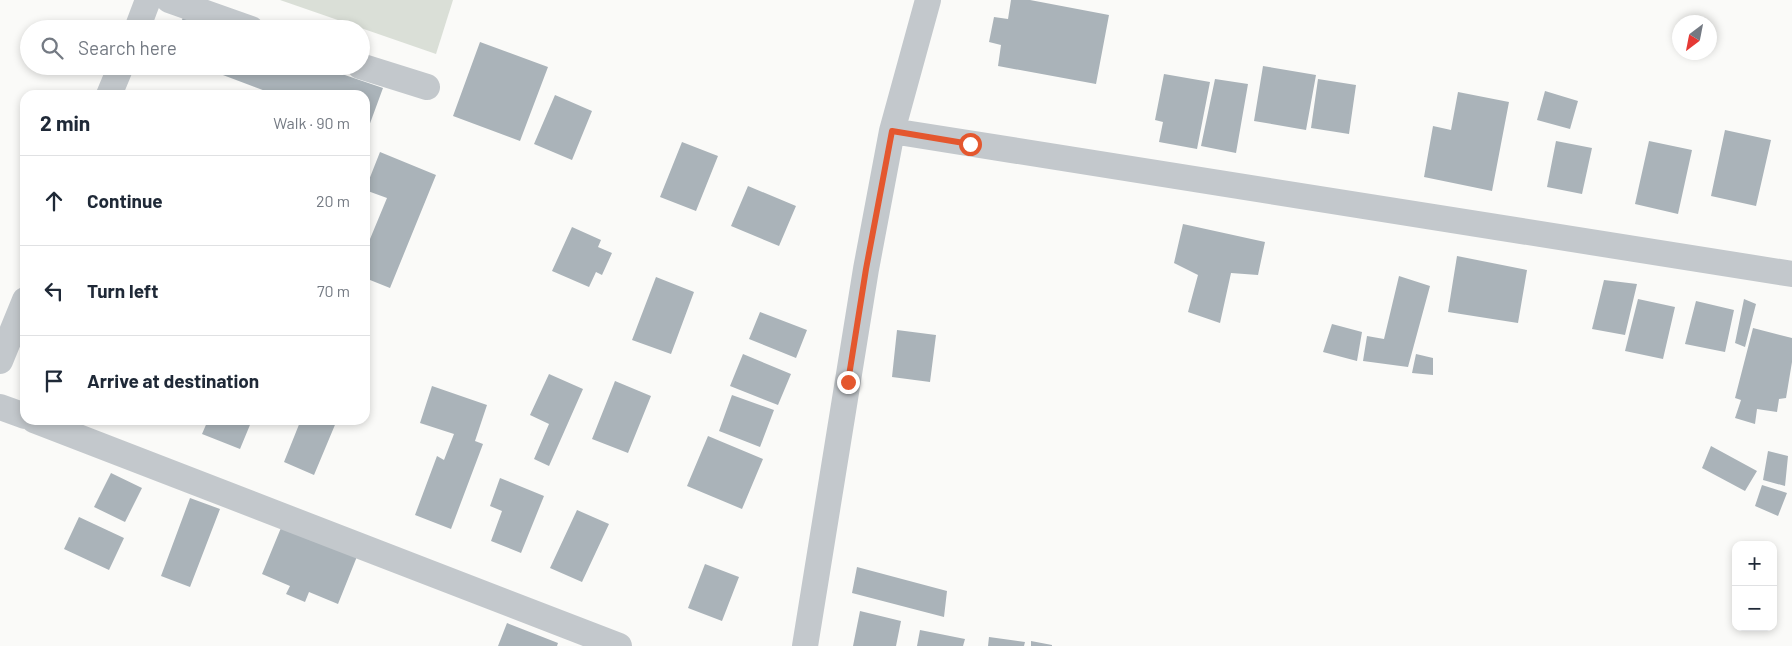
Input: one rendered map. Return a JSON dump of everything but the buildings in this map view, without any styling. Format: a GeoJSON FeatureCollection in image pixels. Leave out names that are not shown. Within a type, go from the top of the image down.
{"type":"FeatureCollection","features":[{"type":"Feature","properties":{"kind":"street"},"geometry":{"type":"LineString","coordinates":[[140,20],[148,0]]}},
{"type":"Feature","properties":{"kind":"street"},"geometry":{"type":"LineString","coordinates":[[169,0],[226,20]]}},
{"type":"Feature","properties":{"kind":"street"},"geometry":{"type":"LineString","coordinates":[[805,646],[866,269],[892,131],[928,0]]}},
{"type":"Feature","properties":{"kind":"street"},"geometry":{"type":"LineString","coordinates":[[370,69],[427,87]]}},
{"type":"Feature","properties":{"kind":"street"},"geometry":{"type":"LineString","coordinates":[[111,90],[117,75]]}},
{"type":"Feature","properties":{"kind":"street"},"geometry":{"type":"LineString","coordinates":[[892,131],[1792,274]]}},
{"type":"Feature","properties":{"kind":"street"},"geometry":{"type":"LineString","coordinates":[[0,361],[20,312]]}},
{"type":"Feature","properties":{"kind":"street"},"geometry":{"type":"LineString","coordinates":[[0,407],[20,414]]}},
{"type":"Feature","properties":{"kind":"street"},"geometry":{"type":"LineString","coordinates":[[47,425],[619,646]]}},
{"type":"Feature","properties":{"kind":"shaded area"},"geometry":{"type":"Polygon","coordinates":[[[280,0],[453,0],[436,54],[370,31],[370,20],[338,20],[280,0]]]}},
{"type":"Feature","properties":{"kind":"route"},"geometry":{"type":"LineString","coordinates":[[848,382],[866,269],[892,131],[970,144]]}}]}
